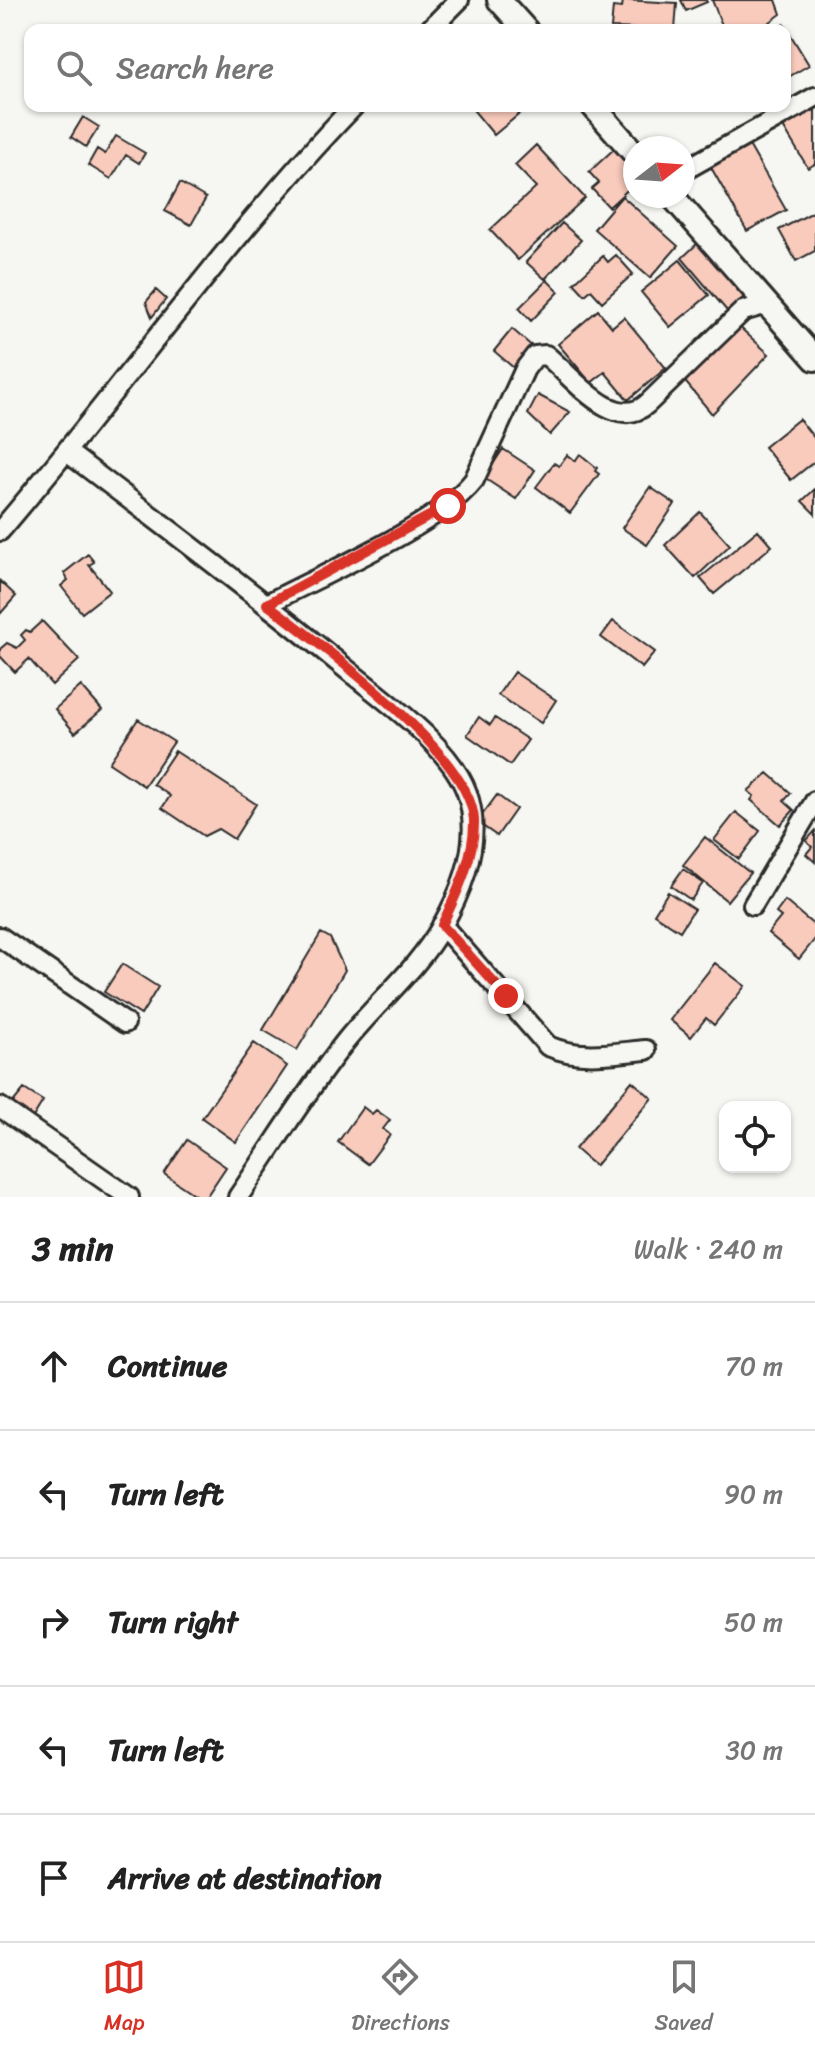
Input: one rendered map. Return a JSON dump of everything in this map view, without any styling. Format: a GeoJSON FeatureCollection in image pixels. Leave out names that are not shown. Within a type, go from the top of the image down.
{"type":"FeatureCollection","features":[{"type":"Feature","properties":{"kind":"street"},"geometry":{"type":"LineString","coordinates":[[435,24],[459,0]]}},
{"type":"Feature","properties":{"kind":"street"},"geometry":{"type":"LineString","coordinates":[[499,0],[521,24]]}},
{"type":"Feature","properties":{"kind":"street"},"geometry":{"type":"LineString","coordinates":[[791,110],[815,97]]}},
{"type":"Feature","properties":{"kind":"street"},"geometry":{"type":"LineString","coordinates":[[0,531],[67,452],[263,205],[348,112]]}},
{"type":"Feature","properties":{"kind":"street"},"geometry":{"type":"LineString","coordinates":[[598,112],[623,140]]}},
{"type":"Feature","properties":{"kind":"street"},"geometry":{"type":"LineString","coordinates":[[695,164],[788,112]]}},
{"type":"Feature","properties":{"kind":"street"},"geometry":{"type":"LineString","coordinates":[[683,208],[815,359]]}},
{"type":"Feature","properties":{"kind":"street"},"geometry":{"type":"LineString","coordinates":[[267,604],[424,521],[462,495],[474,480],[525,369],[535,356],[546,355],[611,411],[627,414],[647,404],[743,311],[767,304]]}},
{"type":"Feature","properties":{"kind":"street"},"geometry":{"type":"LineString","coordinates":[[67,452],[267,604],[418,730],[448,761],[466,789],[474,818],[472,847],[442,925],[427,950],[344,1043],[238,1197]]}},
{"type":"Feature","properties":{"kind":"street"},"geometry":{"type":"LineString","coordinates":[[753,905],[815,801]]}},
{"type":"Feature","properties":{"kind":"street"},"geometry":{"type":"LineString","coordinates":[[442,925],[548,1046],[569,1055],[586,1056],[646,1050]]}},
{"type":"Feature","properties":{"kind":"street"},"geometry":{"type":"LineString","coordinates":[[0,937],[125,1023]]}},
{"type":"Feature","properties":{"kind":"street"},"geometry":{"type":"LineString","coordinates":[[0,1107],[129,1197]]}},
{"type":"Feature","properties":{"kind":"building"},"geometry":{"type":"Polygon","coordinates":[[[623,0],[677,3],[675,24],[611,24],[613,7],[622,8],[623,0]]]}},
{"type":"Feature","properties":{"kind":"building"},"geometry":{"type":"Polygon","coordinates":[[[681,0],[706,0],[707,2],[686,11],[681,0]]]}},
{"type":"Feature","properties":{"kind":"building"},"geometry":{"type":"Polygon","coordinates":[[[712,0],[776,0],[781,14],[767,24],[722,24],[712,0]]]}},
{"type":"Feature","properties":{"kind":"building"},"geometry":{"type":"Polygon","coordinates":[[[791,35],[809,65],[791,76],[791,35]]]}},
{"type":"Feature","properties":{"kind":"building"},"geometry":{"type":"Polygon","coordinates":[[[815,105],[815,164],[808,168],[782,125],[815,105]]]}},
{"type":"Feature","properties":{"kind":"building"},"geometry":{"type":"Polygon","coordinates":[[[475,112],[522,112],[494,135],[475,112]]]}},
{"type":"Feature","properties":{"kind":"building"},"geometry":{"type":"Polygon","coordinates":[[[83,117],[99,127],[86,147],[71,137],[83,117]]]}},
{"type":"Feature","properties":{"kind":"building"},"geometry":{"type":"Polygon","coordinates":[[[116,136],[145,153],[139,163],[126,155],[111,179],[88,165],[97,149],[105,154],[116,136]]]}},
{"type":"Feature","properties":{"kind":"building"},"geometry":{"type":"Polygon","coordinates":[[[746,140],[786,210],[747,231],[708,162],[746,140]]]}},
{"type":"Feature","properties":{"kind":"building"},"geometry":{"type":"Polygon","coordinates":[[[536,145],[585,198],[518,260],[490,230],[536,187],[515,165],[536,145]]]}},
{"type":"Feature","properties":{"kind":"building"},"geometry":{"type":"Polygon","coordinates":[[[614,149],[623,158],[623,194],[609,207],[592,189],[599,183],[589,172],[614,149]]]}},
{"type":"Feature","properties":{"kind":"building"},"geometry":{"type":"Polygon","coordinates":[[[180,183],[206,198],[191,225],[165,211],[180,183]]]}},
{"type":"Feature","properties":{"kind":"building"},"geometry":{"type":"Polygon","coordinates":[[[622,196],[623,208],[635,208],[678,246],[650,278],[594,229],[622,196]]]}},
{"type":"Feature","properties":{"kind":"building"},"geometry":{"type":"Polygon","coordinates":[[[815,211],[815,251],[796,261],[779,230],[815,211]]]}},
{"type":"Feature","properties":{"kind":"building"},"geometry":{"type":"Polygon","coordinates":[[[562,223],[581,240],[545,279],[526,262],[562,223]]]}},
{"type":"Feature","properties":{"kind":"building"},"geometry":{"type":"Polygon","coordinates":[[[698,243],[744,297],[727,311],[682,258],[698,243]]]}},
{"type":"Feature","properties":{"kind":"building"},"geometry":{"type":"Polygon","coordinates":[[[616,255],[633,274],[602,302],[591,290],[585,295],[574,283],[603,256],[608,262],[616,255]]]}},
{"type":"Feature","properties":{"kind":"building"},"geometry":{"type":"Polygon","coordinates":[[[680,260],[709,295],[670,327],[641,292],[680,260]]]}},
{"type":"Feature","properties":{"kind":"building"},"geometry":{"type":"Polygon","coordinates":[[[547,280],[559,292],[531,321],[519,308],[547,280]]]}},
{"type":"Feature","properties":{"kind":"building"},"geometry":{"type":"Polygon","coordinates":[[[156,290],[166,299],[152,317],[146,302],[156,290]]]}},
{"type":"Feature","properties":{"kind":"building"},"geometry":{"type":"Polygon","coordinates":[[[598,310],[612,327],[624,317],[666,368],[628,400],[605,372],[591,383],[558,344],[598,310]]]}},
{"type":"Feature","properties":{"kind":"building"},"geometry":{"type":"Polygon","coordinates":[[[734,322],[769,354],[712,414],[682,378],[734,322]]]}},
{"type":"Feature","properties":{"kind":"building"},"geometry":{"type":"Polygon","coordinates":[[[512,329],[534,348],[515,369],[494,351],[512,329]]]}},
{"type":"Feature","properties":{"kind":"building"},"geometry":{"type":"Polygon","coordinates":[[[538,395],[570,412],[550,435],[528,414],[538,395]]]}},
{"type":"Feature","properties":{"kind":"building"},"geometry":{"type":"Polygon","coordinates":[[[799,419],[815,439],[815,461],[791,480],[764,447],[799,419]]]}},
{"type":"Feature","properties":{"kind":"building"},"geometry":{"type":"Polygon","coordinates":[[[503,449],[535,470],[516,499],[484,478],[503,449]]]}},
{"type":"Feature","properties":{"kind":"building"},"geometry":{"type":"Polygon","coordinates":[[[580,454],[597,468],[595,471],[599,474],[570,513],[536,487],[554,463],[559,466],[567,455],[575,461],[580,454]]]}},
{"type":"Feature","properties":{"kind":"building"},"geometry":{"type":"Polygon","coordinates":[[[650,487],[675,504],[647,545],[622,528],[650,487]]]}},
{"type":"Feature","properties":{"kind":"building"},"geometry":{"type":"Polygon","coordinates":[[[815,489],[815,514],[802,501],[815,489]]]}},
{"type":"Feature","properties":{"kind":"building"},"geometry":{"type":"Polygon","coordinates":[[[700,512],[730,545],[695,578],[665,545],[700,512]]]}},
{"type":"Feature","properties":{"kind":"building"},"geometry":{"type":"Polygon","coordinates":[[[758,530],[772,546],[714,594],[700,578],[758,530]]]}},
{"type":"Feature","properties":{"kind":"building"},"geometry":{"type":"Polygon","coordinates":[[[88,554],[94,562],[89,565],[110,591],[82,613],[61,586],[68,580],[64,573],[88,554]]]}},
{"type":"Feature","properties":{"kind":"building"},"geometry":{"type":"Polygon","coordinates":[[[0,581],[16,596],[0,614],[0,581]]]}},
{"type":"Feature","properties":{"kind":"building"},"geometry":{"type":"Polygon","coordinates":[[[42,621],[79,660],[52,685],[29,659],[15,672],[0,656],[0,649],[7,643],[17,648],[25,640],[21,635],[26,630],[30,632],[42,621]]]}},
{"type":"Feature","properties":{"kind":"building"},"geometry":{"type":"Polygon","coordinates":[[[613,621],[655,652],[642,668],[601,637],[613,621]]]}},
{"type":"Feature","properties":{"kind":"building"},"geometry":{"type":"Polygon","coordinates":[[[514,672],[556,700],[541,723],[498,695],[514,672]]]}},
{"type":"Feature","properties":{"kind":"building"},"geometry":{"type":"Polygon","coordinates":[[[81,686],[102,710],[75,733],[55,709],[81,686]]]}},
{"type":"Feature","properties":{"kind":"building"},"geometry":{"type":"Polygon","coordinates":[[[479,717],[490,725],[495,718],[528,740],[510,765],[467,735],[479,717]]]}},
{"type":"Feature","properties":{"kind":"building"},"geometry":{"type":"Polygon","coordinates":[[[138,719],[174,742],[144,786],[109,763],[138,719]]]}},
{"type":"Feature","properties":{"kind":"building"},"geometry":{"type":"Polygon","coordinates":[[[175,751],[256,804],[234,839],[218,829],[204,836],[162,808],[170,796],[153,784],[175,751]]]}},
{"type":"Feature","properties":{"kind":"building"},"geometry":{"type":"Polygon","coordinates":[[[768,773],[791,793],[784,801],[794,810],[780,825],[751,800],[754,796],[748,791],[768,773]]]}},
{"type":"Feature","properties":{"kind":"building"},"geometry":{"type":"Polygon","coordinates":[[[497,795],[516,809],[497,836],[477,822],[497,795]]]}},
{"type":"Feature","properties":{"kind":"building"},"geometry":{"type":"Polygon","coordinates":[[[736,812],[760,831],[739,859],[714,840],[736,812]]]}},
{"type":"Feature","properties":{"kind":"building"},"geometry":{"type":"Polygon","coordinates":[[[815,831],[815,862],[806,854],[812,847],[806,841],[815,831]]]}},
{"type":"Feature","properties":{"kind":"building"},"geometry":{"type":"Polygon","coordinates":[[[705,837],[750,873],[727,901],[683,865],[705,837]]]}},
{"type":"Feature","properties":{"kind":"building"},"geometry":{"type":"Polygon","coordinates":[[[683,869],[703,883],[691,900],[671,886],[683,869]]]}},
{"type":"Feature","properties":{"kind":"building"},"geometry":{"type":"Polygon","coordinates":[[[668,892],[694,909],[680,931],[654,914],[668,892]]]}},
{"type":"Feature","properties":{"kind":"building"},"geometry":{"type":"Polygon","coordinates":[[[785,901],[815,926],[815,939],[799,959],[768,933],[781,917],[776,913],[785,901]]]}},
{"type":"Feature","properties":{"kind":"building"},"geometry":{"type":"Polygon","coordinates":[[[321,933],[330,938],[345,970],[297,1050],[263,1030],[321,933]]]}},
{"type":"Feature","properties":{"kind":"building"},"geometry":{"type":"Polygon","coordinates":[[[715,963],[745,986],[714,1025],[706,1018],[691,1037],[670,1020],[715,963]]]}},
{"type":"Feature","properties":{"kind":"building"},"geometry":{"type":"Polygon","coordinates":[[[122,964],[158,987],[141,1015],[104,992],[122,964]]]}},
{"type":"Feature","properties":{"kind":"building"},"geometry":{"type":"Polygon","coordinates":[[[254,1043],[287,1066],[236,1142],[202,1118],[254,1043]]]}},
{"type":"Feature","properties":{"kind":"building"},"geometry":{"type":"Polygon","coordinates":[[[632,1081],[652,1098],[595,1166],[575,1149],[632,1081]]]}},
{"type":"Feature","properties":{"kind":"building"},"geometry":{"type":"Polygon","coordinates":[[[24,1089],[43,1101],[32,1119],[10,1106],[24,1089]]]}},
{"type":"Feature","properties":{"kind":"building"},"geometry":{"type":"Polygon","coordinates":[[[363,1107],[372,1114],[376,1110],[390,1120],[383,1129],[390,1135],[368,1164],[338,1142],[363,1107]]]}},
{"type":"Feature","properties":{"kind":"building"},"geometry":{"type":"Polygon","coordinates":[[[187,1140],[226,1167],[206,1197],[198,1197],[164,1174],[187,1140]]]}},
{"type":"Feature","properties":{"kind":"route"},"geometry":{"type":"LineString","coordinates":[[448,506],[267,604],[418,730],[448,761],[466,789],[474,818],[472,847],[442,925],[506,996]]}}]}
